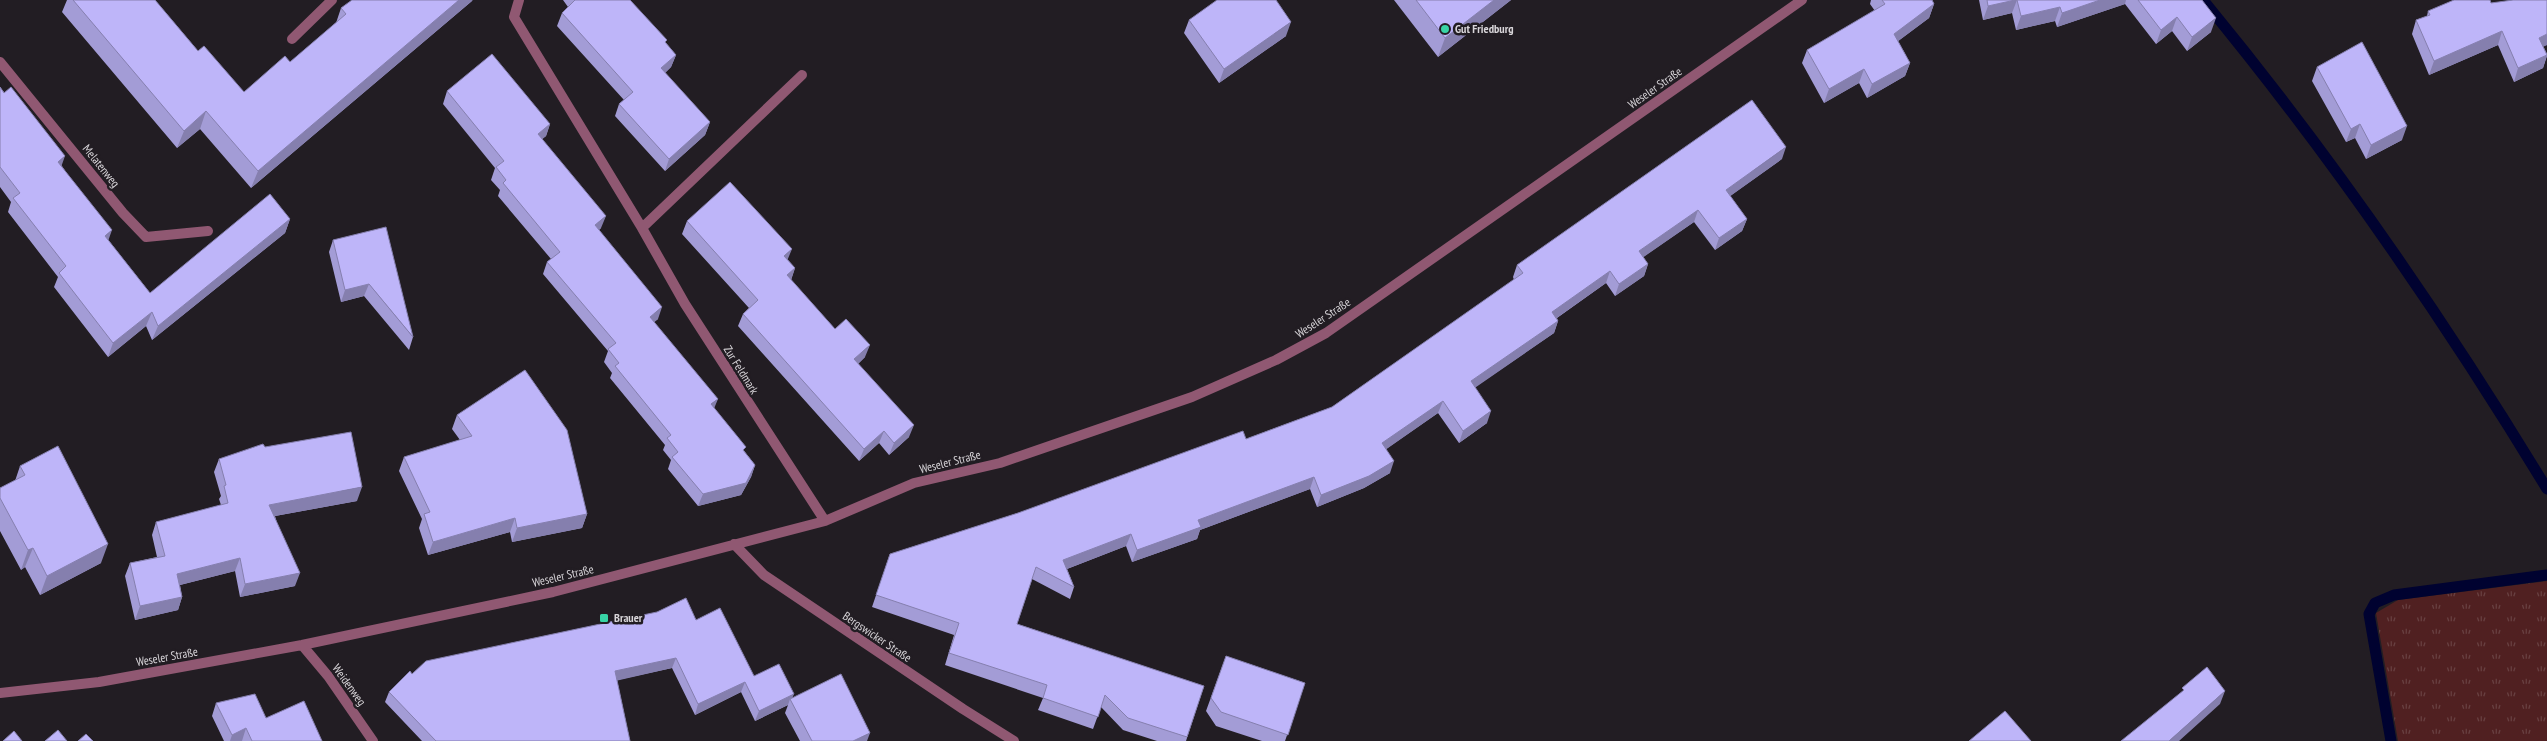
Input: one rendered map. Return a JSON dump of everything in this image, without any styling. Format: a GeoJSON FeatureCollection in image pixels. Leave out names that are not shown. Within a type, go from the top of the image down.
{"type":"FeatureCollection","features":[{"type":"Feature","properties":{"kind":"street"},"geometry":{"type":"LineString","coordinates":[[292,39],[332,0]]}},
{"type":"Feature","properties":{"kind":"street","name":"Zur Feldmark"},"geometry":{"type":"LineString","coordinates":[[519,0],[514,17],[642,228],[695,321],[825,521]]}},
{"type":"Feature","properties":{"kind":"street","name":"Weseler Straße"},"geometry":{"type":"LineString","coordinates":[[0,692],[99,682],[302,646],[553,592],[825,521],[914,483],[1000,462],[1192,398],[1276,360],[1326,333],[1802,0]]}},
{"type":"Feature","properties":{"kind":"street","name":"Melatenweg"},"geometry":{"type":"LineString","coordinates":[[0,62],[123,213],[146,236],[208,231]]}},
{"type":"Feature","properties":{"kind":"street"},"geometry":{"type":"LineString","coordinates":[[642,228],[802,75]]}},
{"type":"Feature","properties":{"kind":"street","name":"Bergswicker Straße"},"geometry":{"type":"LineString","coordinates":[[734,544],[764,575],[963,710],[1014,741]]}},
{"type":"Feature","properties":{"kind":"street","name":"Weidenweg"},"geometry":{"type":"LineString","coordinates":[[302,646],[328,676],[373,741]]}},
{"type":"Feature","properties":{"kind":"green space"},"geometry":{"type":"Polygon","coordinates":[[[2547,581],[2547,741],[2398,741],[2376,613],[2398,600],[2547,581]]]}},
{"type":"Feature","properties":{"kind":"building"},"geometry":{"type":"Polygon","coordinates":[[[73,0],[155,0],[198,51],[204,46],[244,92],[285,56],[290,62],[346,14],[341,8],[352,0],[459,0],[258,171],[206,111],[184,131],[73,0]]]}},
{"type":"Feature","properties":{"kind":"building"},"geometry":{"type":"Polygon","coordinates":[[[575,0],[630,0],[667,40],[665,42],[676,55],[661,68],[710,122],[669,159],[619,104],[633,92],[562,13],[575,0]]]}},
{"type":"Feature","properties":{"kind":"building"},"geometry":{"type":"Polygon","coordinates":[[[1217,0],[1276,0],[1291,22],[1224,69],[1189,20],[1217,0]]]}},
{"type":"Feature","properties":{"kind":"building"},"geometry":{"type":"Polygon","coordinates":[[[1416,0],[1494,0],[1445,38],[1416,0]]]}},
{"type":"Feature","properties":{"kind":"building"},"geometry":{"type":"Polygon","coordinates":[[[1882,0],[1932,0],[1934,4],[1894,34],[1910,63],[1872,84],[1864,69],[1829,89],[1807,50],[1885,4],[1882,0]]]}},
{"type":"Feature","properties":{"kind":"building"},"geometry":{"type":"Polygon","coordinates":[[[1987,0],[2015,0],[1988,6],[1987,0]]]}},
{"type":"Feature","properties":{"kind":"building"},"geometry":{"type":"Polygon","coordinates":[[[2017,0],[2100,0],[2062,13],[2060,7],[2021,16],[2017,0]]]}},
{"type":"Feature","properties":{"kind":"building"},"geometry":{"type":"Polygon","coordinates":[[[2138,0],[2202,0],[2216,18],[2192,37],[2177,17],[2161,30],[2138,0]]]}},
{"type":"Feature","properties":{"kind":"building"},"geometry":{"type":"Polygon","coordinates":[[[2454,0],[2490,0],[2491,3],[2513,0],[2547,0],[2547,34],[2539,38],[2547,55],[2518,68],[2502,31],[2434,61],[2416,20],[2430,15],[2428,11],[2454,0]]]}},
{"type":"Feature","properties":{"kind":"building"},"geometry":{"type":"Polygon","coordinates":[[[2362,42],[2407,126],[2371,145],[2360,124],[2351,129],[2317,67],[2362,42]]]}},
{"type":"Feature","properties":{"kind":"building"},"geometry":{"type":"Polygon","coordinates":[[[492,54],[550,124],[538,134],[606,216],[595,225],[662,307],[650,317],[718,399],[711,404],[746,447],[743,450],[755,465],[746,483],[703,494],[672,457],[678,452],[667,438],[671,435],[615,366],[619,363],[608,349],[616,343],[547,262],[560,252],[503,183],[506,180],[496,167],[504,161],[447,91],[492,54]]]}},
{"type":"Feature","properties":{"kind":"building"},"geometry":{"type":"Polygon","coordinates":[[[0,87],[4,93],[11,87],[65,156],[58,162],[112,230],[105,236],[150,293],[270,194],[290,219],[158,326],[152,312],[113,343],[59,273],[66,266],[13,198],[20,193],[0,167],[0,87]]]}},
{"type":"Feature","properties":{"kind":"building"},"geometry":{"type":"Polygon","coordinates":[[[1752,100],[1786,147],[1726,190],[1747,219],[1719,238],[1698,210],[1639,251],[1648,264],[1619,284],[1610,271],[1552,312],[1558,321],[1471,381],[1491,411],[1463,431],[1443,401],[1382,443],[1394,461],[1369,476],[1321,495],[1314,477],[1198,520],[1201,527],[1137,550],[1131,534],[1063,560],[1074,587],[1036,567],[1017,624],[1204,686],[1187,737],[1128,718],[1105,695],[1098,717],[1043,698],[1047,685],[949,653],[959,623],[876,595],[890,554],[1018,513],[1243,431],[1246,439],[1332,407],[1523,273],[1517,265],[1752,100]]]}},
{"type":"Feature","properties":{"kind":"building"},"geometry":{"type":"Polygon","coordinates":[[[730,182],[792,249],[784,256],[795,268],[787,275],[835,329],[846,319],[870,345],[854,359],[914,425],[894,443],[884,431],[864,449],[743,314],[758,300],[687,221],[730,182]]]}},
{"type":"Feature","properties":{"kind":"building"},"geometry":{"type":"Polygon","coordinates":[[[386,227],[413,337],[369,284],[345,290],[333,240],[386,227]]]}},
{"type":"Feature","properties":{"kind":"building"},"geometry":{"type":"Polygon","coordinates":[[[525,370],[567,430],[587,514],[517,528],[515,518],[433,542],[424,514],[430,512],[404,457],[472,436],[457,415],[525,370]]]}},
{"type":"Feature","properties":{"kind":"building"},"geometry":{"type":"Polygon","coordinates":[[[351,432],[362,487],[269,505],[300,573],[245,584],[240,558],[177,574],[182,597],[140,606],[130,563],[165,556],[156,522],[228,503],[224,486],[226,485],[219,459],[263,444],[265,447],[351,432]]]}},
{"type":"Feature","properties":{"kind":"building"},"geometry":{"type":"Polygon","coordinates":[[[58,446],[108,544],[47,576],[33,548],[28,550],[0,498],[0,488],[25,475],[20,466],[58,446]]]}},
{"type":"Feature","properties":{"kind":"building"},"geometry":{"type":"Polygon","coordinates":[[[686,598],[696,620],[720,608],[754,676],[779,664],[794,694],[759,711],[745,682],[698,704],[676,658],[615,671],[630,741],[436,741],[389,692],[410,671],[412,674],[426,661],[657,612],[686,598]]]}},
{"type":"Feature","properties":{"kind":"building"},"geometry":{"type":"Polygon","coordinates":[[[1226,656],[1305,683],[1288,735],[1221,712],[1211,698],[1226,656]]]}},
{"type":"Feature","properties":{"kind":"building"},"geometry":{"type":"Polygon","coordinates":[[[2207,667],[2225,691],[2169,741],[2121,741],[2184,690],[2182,688],[2207,667]]]}},
{"type":"Feature","properties":{"kind":"building"},"geometry":{"type":"Polygon","coordinates":[[[841,674],[870,733],[853,741],[812,741],[790,699],[841,674]]]}},
{"type":"Feature","properties":{"kind":"building"},"geometry":{"type":"Polygon","coordinates":[[[255,694],[266,718],[304,701],[322,741],[252,741],[246,728],[232,735],[216,703],[255,694]]]}},
{"type":"Feature","properties":{"kind":"building"},"geometry":{"type":"Polygon","coordinates":[[[2005,711],[2031,741],[1969,741],[2005,711]]]}},
{"type":"Feature","properties":{"kind":"building"},"geometry":{"type":"Polygon","coordinates":[[[58,730],[67,741],[45,741],[58,730]]]}},
{"type":"Feature","properties":{"kind":"building"},"geometry":{"type":"Polygon","coordinates":[[[14,731],[22,741],[3,741],[14,731]]]}},
{"type":"Feature","properties":{"kind":"building"},"geometry":{"type":"Polygon","coordinates":[[[86,734],[93,741],[78,741],[86,734]]]}},
{"type":"Feature","properties":{"kind":"waterway"},"geometry":{"type":"LineString","coordinates":[[2203,0],[2296,117],[2384,238],[2468,363],[2547,489]]}},
{"type":"Feature","properties":{"kind":"waterway"},"geometry":{"type":"LineString","coordinates":[[2391,741],[2369,614],[2375,603],[2394,595],[2547,575]]}},
{"type":"Feature","properties":{"kind":"place","name":"Gut Friedburg"},"geometry":{"type":"Point","coordinates":[1445,29]}},
{"type":"Feature","properties":{"kind":"place","name":"Brauer"},"geometry":{"type":"Point","coordinates":[604,618]}}]}
